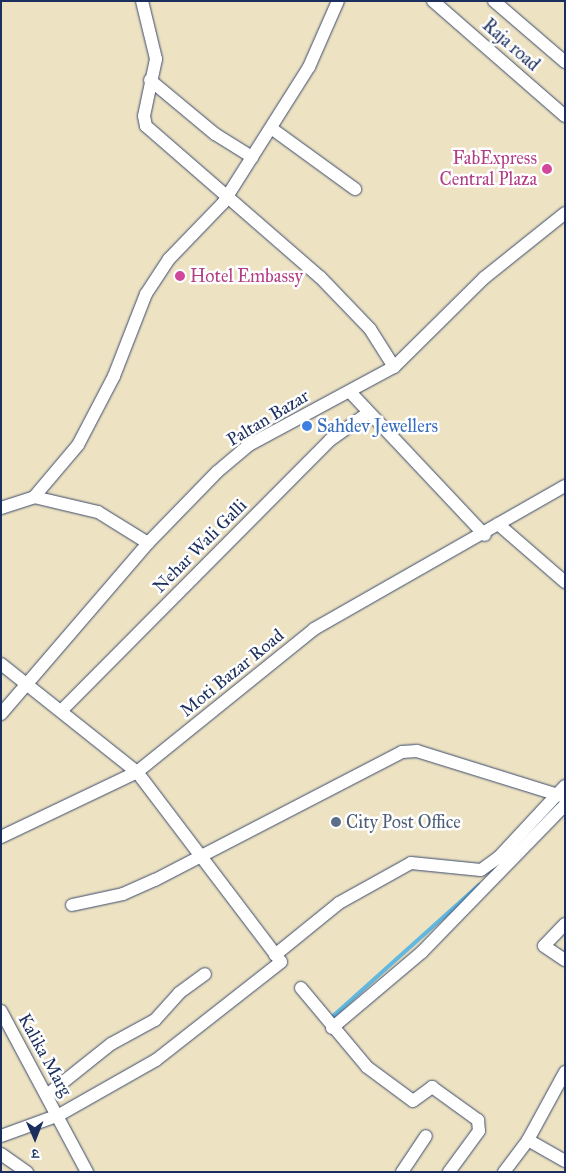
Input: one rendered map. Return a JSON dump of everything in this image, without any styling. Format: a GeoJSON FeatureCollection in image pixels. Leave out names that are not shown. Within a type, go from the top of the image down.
{"type":"FeatureCollection","features":[{"type":"Feature","properties":{"kind":"street"},"geometry":{"type":"LineString","coordinates":[[142,1],[156,59],[150,80],[146,126],[320,277],[370,329],[394,368]]}},
{"type":"Feature","properties":{"kind":"street"},"geometry":{"type":"LineString","coordinates":[[1,508],[34,497],[78,445],[114,376],[146,294],[168,259],[227,197],[309,67],[338,1]]}},
{"type":"Feature","properties":{"kind":"street","name":"Raja road"},"geometry":{"type":"LineString","coordinates":[[433,1],[565,116]]}},
{"type":"Feature","properties":{"kind":"street"},"geometry":{"type":"LineString","coordinates":[[494,1],[565,62]]}},
{"type":"Feature","properties":{"kind":"street"},"geometry":{"type":"LineString","coordinates":[[150,80],[208,129],[252,157]]}},
{"type":"Feature","properties":{"kind":"street"},"geometry":{"type":"LineString","coordinates":[[271,128],[355,189]]}},
{"type":"Feature","properties":{"kind":"street","name":"Paltan Bazar"},"geometry":{"type":"LineString","coordinates":[[1,714],[28,685],[148,543],[249,445],[351,394],[394,368],[484,278],[565,213]]}},
{"type":"Feature","properties":{"kind":"street"},"geometry":{"type":"LineString","coordinates":[[351,394],[485,535]]}},
{"type":"Feature","properties":{"kind":"street","name":"Nehar Wali Galli"},"geometry":{"type":"LineString","coordinates":[[62,710],[330,440],[368,413]]}},
{"type":"Feature","properties":{"kind":"street","name":"Moti Bazar Road"},"geometry":{"type":"LineString","coordinates":[[1,837],[137,772],[314,629],[485,535],[498,524],[565,486]]}},
{"type":"Feature","properties":{"kind":"street"},"geometry":{"type":"LineString","coordinates":[[34,497],[103,513],[148,543]]}},
{"type":"Feature","properties":{"kind":"street"},"geometry":{"type":"LineString","coordinates":[[498,524],[565,582]]}},
{"type":"Feature","properties":{"kind":"street"},"geometry":{"type":"LineString","coordinates":[[1,664],[62,710],[137,772],[281,962],[156,1060],[59,1115],[1,1136]]}},
{"type":"Feature","properties":{"kind":"street"},"geometry":{"type":"LineString","coordinates":[[72,905],[123,894],[402,752],[417,751],[563,796]]}},
{"type":"Feature","properties":{"kind":"street"},"geometry":{"type":"LineString","coordinates":[[275,954],[339,903],[411,863],[481,870],[499,857],[563,796]]}},
{"type":"Feature","properties":{"kind":"street"},"geometry":{"type":"LineString","coordinates":[[332,1028],[422,952],[563,796]]}},
{"type":"Feature","properties":{"kind":"street"},"geometry":{"type":"LineString","coordinates":[[565,924],[544,946],[565,960]]}},
{"type":"Feature","properties":{"kind":"street"},"geometry":{"type":"LineString","coordinates":[[47,1094],[111,1044],[155,1020],[179,993],[205,974]]}},
{"type":"Feature","properties":{"kind":"street"},"geometry":{"type":"LineString","coordinates":[[301,988],[332,1028],[367,1067],[413,1101],[432,1088],[478,1120],[479,1131],[449,1172]]}},
{"type":"Feature","properties":{"kind":"street","name":"Kalika Marg"},"geometry":{"type":"LineString","coordinates":[[1,1011],[59,1115],[87,1172]]}},
{"type":"Feature","properties":{"kind":"street"},"geometry":{"type":"LineString","coordinates":[[504,1172],[528,1140],[565,1072]]}},
{"type":"Feature","properties":{"kind":"street"},"geometry":{"type":"LineString","coordinates":[[402,1172],[426,1136]]}},
{"type":"Feature","properties":{"kind":"street"},"geometry":{"type":"LineString","coordinates":[[528,1140],[565,1161]]}},
{"type":"Feature","properties":{"kind":"street"},"geometry":{"type":"LineString","coordinates":[[1,1154],[27,1172]]}},
{"type":"Feature","properties":{"kind":"waterway"},"geometry":{"type":"LineString","coordinates":[[332,1017],[479,885]]}},
{"type":"Feature","properties":{"kind":"place","name":"FabExpress Central Plaza"},"geometry":{"type":"Point","coordinates":[547,169]}},
{"type":"Feature","properties":{"kind":"place","name":"Hotel Embassy"},"geometry":{"type":"Point","coordinates":[180,276]}},
{"type":"Feature","properties":{"kind":"place","name":"Sahdev Jewellers"},"geometry":{"type":"Point","coordinates":[307,426]}},
{"type":"Feature","properties":{"kind":"place","name":"City Post Office"},"geometry":{"type":"Point","coordinates":[336,822]}}]}
